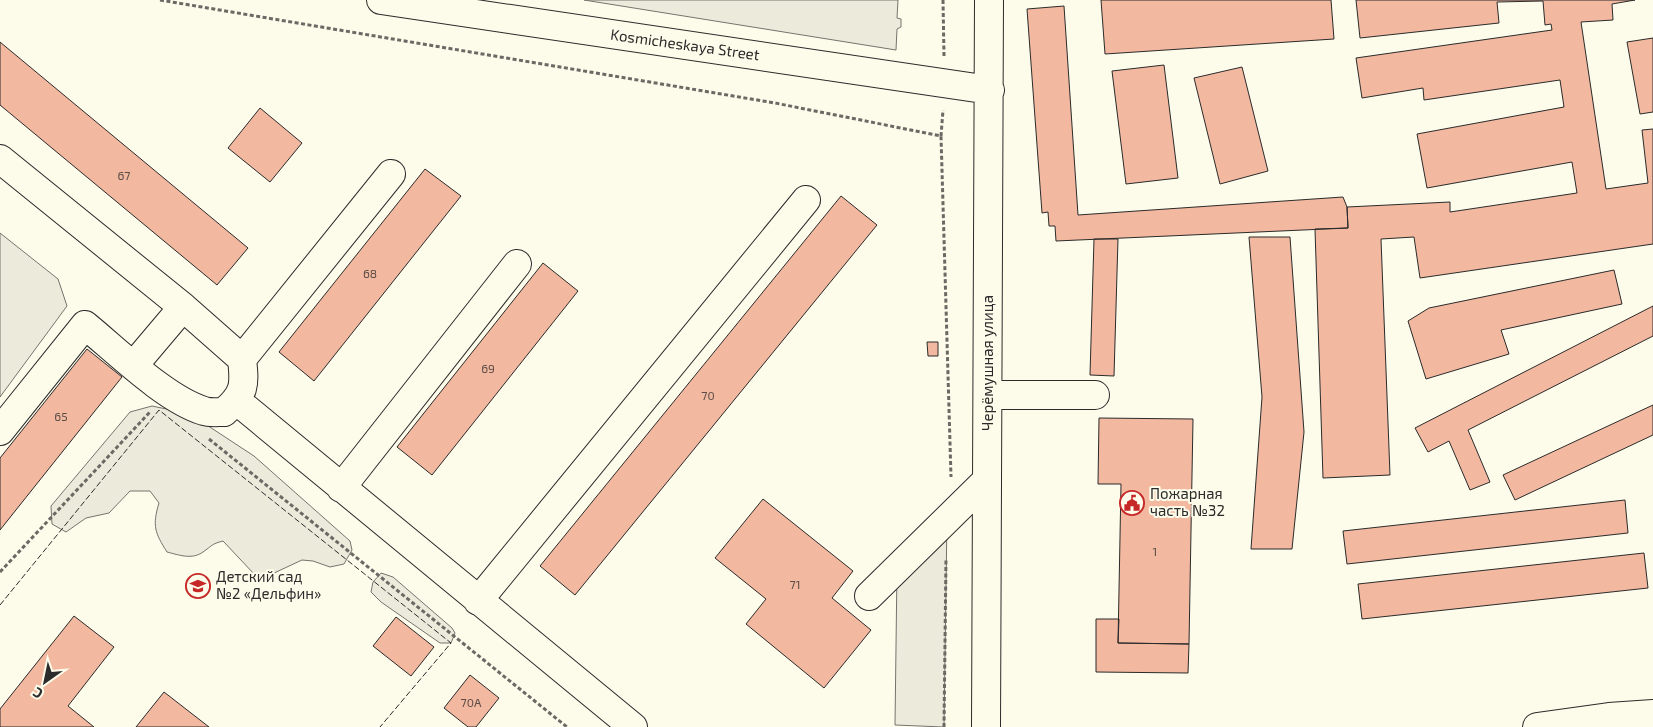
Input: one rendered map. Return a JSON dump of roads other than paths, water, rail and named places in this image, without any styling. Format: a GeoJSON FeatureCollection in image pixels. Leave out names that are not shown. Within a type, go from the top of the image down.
{"type":"FeatureCollection","features":[{"type":"Feature","properties":{"kind":"street","name":"Kosmicheskaya Street"},"geometry":{"type":"LineString","coordinates":[[381,0],[990,90]]}},
{"type":"Feature","properties":{"kind":"street","name":"Черёмушная улица"},"geometry":{"type":"LineString","coordinates":[[986,727],[990,90],[988,0]]}},
{"type":"Feature","properties":{"kind":"street"},"geometry":{"type":"LineString","coordinates":[[0,159],[183,308],[242,359],[245,383],[237,401],[224,412],[205,411],[169,393],[85,325],[0,431]]}},
{"type":"Feature","properties":{"kind":"street"},"geometry":{"type":"LineString","coordinates":[[242,359],[390,174]]}},
{"type":"Feature","properties":{"kind":"street"},"geometry":{"type":"LineString","coordinates":[[478,600],[806,200]]}},
{"type":"Feature","properties":{"kind":"street"},"geometry":{"type":"LineString","coordinates":[[341,488],[517,264]]}},
{"type":"Feature","properties":{"kind":"street"},"geometry":{"type":"LineString","coordinates":[[134,365],[183,308]]}},
{"type":"Feature","properties":{"kind":"street"},"geometry":{"type":"LineString","coordinates":[[988,395],[1095,395]]}},
{"type":"Feature","properties":{"kind":"street"},"geometry":{"type":"LineString","coordinates":[[237,401],[633,727]]}},
{"type":"Feature","properties":{"kind":"street"},"geometry":{"type":"LineString","coordinates":[[869,596],[987,480]]}},
{"type":"Feature","properties":{"kind":"street"},"geometry":{"type":"LineString","coordinates":[[1537,727],[1616,722],[1653,714]]}},
{"type":"Feature","properties":{"kind":"place","name":"Пожарная часть №32"},"geometry":{"type":"Point","coordinates":[1132,503]}},
{"type":"Feature","properties":{"kind":"place","name":"Детский сад №2 «Дельфин»"},"geometry":{"type":"Point","coordinates":[198,586]}}]}
